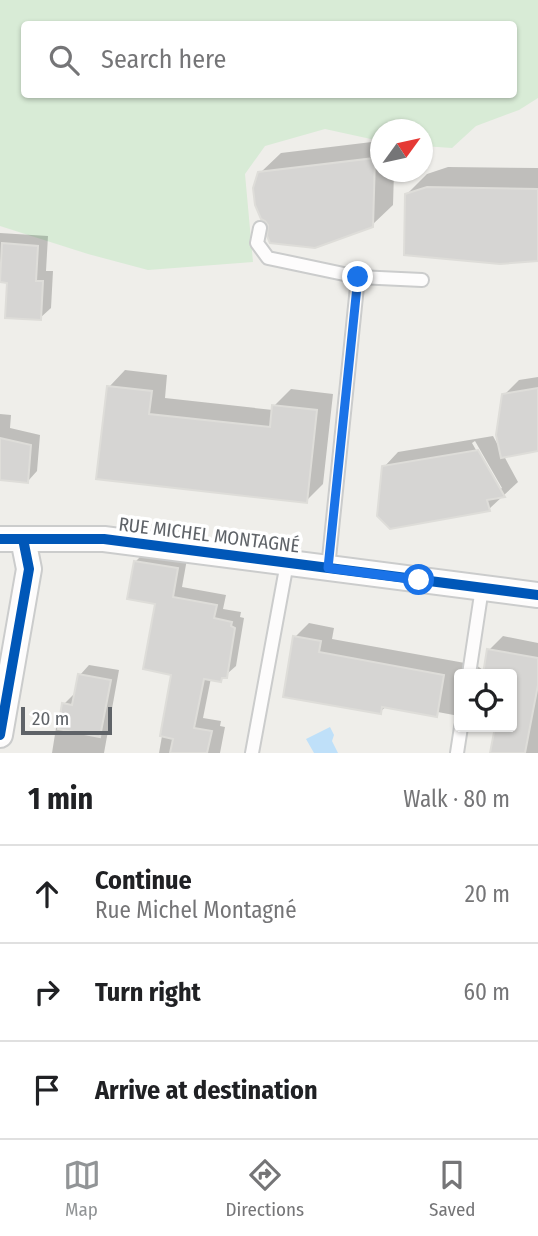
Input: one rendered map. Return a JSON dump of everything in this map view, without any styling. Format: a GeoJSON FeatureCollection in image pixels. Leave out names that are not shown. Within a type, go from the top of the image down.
{"type":"FeatureCollection","features":[{"type":"Feature","properties":{"kind":"street","name":"RUE MICHEL MONTAGNÉ"},"geometry":{"type":"LineString","coordinates":[[12,539],[104,539],[538,595]]}},
{"type":"Feature","properties":{"kind":"street"},"geometry":{"type":"LineString","coordinates":[[0,735],[29,569],[12,539]]}},
{"type":"Feature","properties":{"kind":"lane"},"geometry":{"type":"LineString","coordinates":[[260,228],[257,243],[268,258],[358,277],[422,280]]}},
{"type":"Feature","properties":{"kind":"lane"},"geometry":{"type":"LineString","coordinates":[[328,568],[358,277]]}},
{"type":"Feature","properties":{"kind":"lane"},"geometry":{"type":"LineString","coordinates":[[252,753],[287,563]]}},
{"type":"Feature","properties":{"kind":"lane"},"geometry":{"type":"LineString","coordinates":[[470,669],[482,588]]}},
{"type":"Feature","properties":{"kind":"lane"},"geometry":{"type":"LineString","coordinates":[[457,753],[460,732]]}},
{"type":"Feature","properties":{"kind":"green space"},"geometry":{"type":"Polygon","coordinates":[[[0,0],[538,0],[538,98],[519,110],[476,126],[452,148],[433,147],[433,119],[370,119],[370,139],[325,129],[265,146],[245,174],[253,262],[148,270],[0,226],[0,0]]]}},
{"type":"Feature","properties":{"kind":"water"},"geometry":{"type":"Polygon","coordinates":[[[330,727],[334,735],[332,741],[338,753],[314,753],[306,739],[330,727]]]}},
{"type":"Feature","properties":{"kind":"building"},"geometry":{"type":"Polygon","coordinates":[[[370,159],[370,182],[374,182],[373,227],[315,248],[270,243],[267,236],[268,225],[261,219],[255,205],[253,188],[258,172],[370,159]]]}},
{"type":"Feature","properties":{"kind":"building"},"geometry":{"type":"Polygon","coordinates":[[[427,187],[538,189],[538,261],[500,264],[404,255],[405,194],[427,187]]]}},
{"type":"Feature","properties":{"kind":"building"},"geometry":{"type":"Polygon","coordinates":[[[2,243],[38,246],[36,281],[43,281],[41,320],[5,318],[7,283],[0,282],[2,243]]]}},
{"type":"Feature","properties":{"kind":"building"},"geometry":{"type":"Polygon","coordinates":[[[107,386],[152,391],[149,414],[270,427],[272,405],[317,410],[307,503],[96,479],[107,386]]]}},
{"type":"Feature","properties":{"kind":"building"},"geometry":{"type":"Polygon","coordinates":[[[538,388],[538,451],[501,458],[496,435],[502,394],[538,388]]]}},
{"type":"Feature","properties":{"kind":"building"},"geometry":{"type":"Polygon","coordinates":[[[0,438],[31,445],[28,483],[0,480],[0,438]]]}},
{"type":"Feature","properties":{"kind":"building"},"geometry":{"type":"Polygon","coordinates":[[[478,450],[505,497],[487,500],[490,511],[390,529],[377,516],[382,466],[478,450]]]}},
{"type":"Feature","properties":{"kind":"building"},"geometry":{"type":"Polygon","coordinates":[[[134,561],[178,568],[173,597],[217,605],[214,618],[232,622],[231,626],[235,628],[227,678],[222,678],[221,682],[204,679],[194,728],[212,731],[207,753],[170,753],[173,739],[160,736],[171,675],[143,669],[155,604],[127,599],[134,561]]]}},
{"type":"Feature","properties":{"kind":"building"},"geometry":{"type":"Polygon","coordinates":[[[293,636],[321,641],[319,652],[444,675],[437,717],[382,707],[381,714],[283,697],[293,636]]]}},
{"type":"Feature","properties":{"kind":"building"},"geometry":{"type":"Polygon","coordinates":[[[487,649],[538,658],[538,685],[525,753],[490,753],[494,732],[517,732],[517,669],[484,669],[487,649]]]}},
{"type":"Feature","properties":{"kind":"building"},"geometry":{"type":"Polygon","coordinates":[[[78,674],[111,680],[100,737],[58,729],[62,703],[72,705],[78,674]]]}},
{"type":"Feature","properties":{"kind":"cycle path"},"geometry":{"type":"LineString","coordinates":[[0,539],[104,539],[538,595]]}},
{"type":"Feature","properties":{"kind":"cycle path"},"geometry":{"type":"LineString","coordinates":[[0,735],[29,569],[23,539]]}},
{"type":"Feature","properties":{"kind":"route"},"geometry":{"type":"LineString","coordinates":[[358,277],[328,568],[419,580]]}}]}
